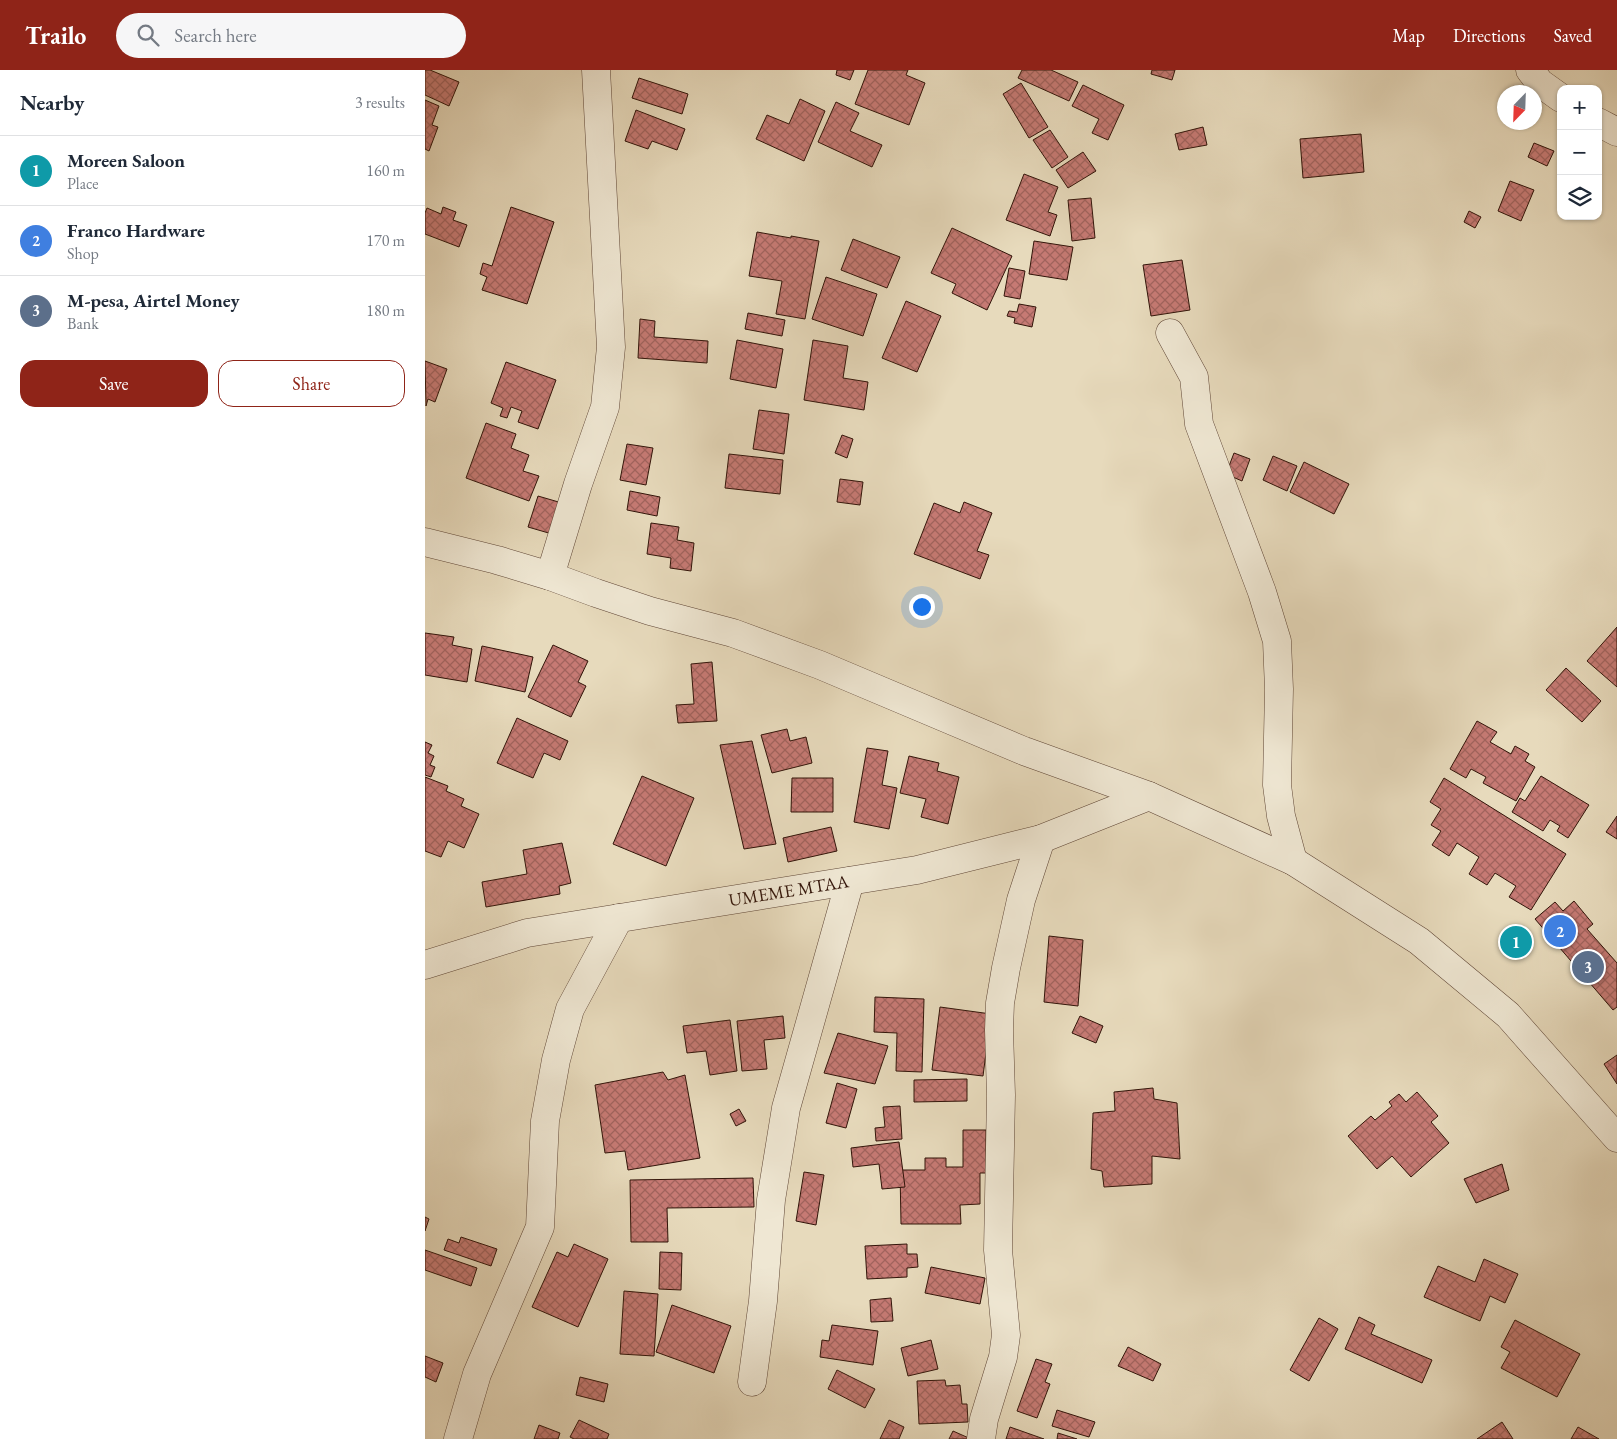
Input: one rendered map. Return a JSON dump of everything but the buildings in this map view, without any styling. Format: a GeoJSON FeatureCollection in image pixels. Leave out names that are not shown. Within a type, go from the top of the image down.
{"type":"FeatureCollection","features":[{"type":"Feature","properties":{"kind":"street"},"geometry":{"type":"LineString","coordinates":[[550,576],[605,408],[611,347],[596,70]]}},
{"type":"Feature","properties":{"kind":"street"},"geometry":{"type":"LineString","coordinates":[[1530,70],[1540,83],[1557,95]]}},
{"type":"Feature","properties":{"kind":"street"},"geometry":{"type":"LineString","coordinates":[[1602,124],[1617,132]]}},
{"type":"Feature","properties":{"kind":"street"},"geometry":{"type":"LineString","coordinates":[[1170,333],[1194,378],[1199,424],[1262,592],[1277,641],[1279,690],[1277,785],[1281,816],[1293,861]]}},
{"type":"Feature","properties":{"kind":"street"},"geometry":{"type":"LineString","coordinates":[[425,542],[497,560],[550,576],[650,611],[733,632],[819,665],[1024,751],[1149,796],[1293,861],[1419,941],[1507,1015],[1617,1138]]}},
{"type":"Feature","properties":{"kind":"street","name":"UMEME MTAA"},"geometry":{"type":"LineString","coordinates":[[425,965],[527,933],[917,870],[1041,840],[1149,796]]}},
{"type":"Feature","properties":{"kind":"street"},"geometry":{"type":"LineString","coordinates":[[981,1439],[984,1419],[1003,1357],[1006,1335],[998,1250],[1001,1095],[1000,1003],[1021,900],[1041,840]]}},
{"type":"Feature","properties":{"kind":"street"},"geometry":{"type":"LineString","coordinates":[[751,1382],[763,1301],[771,1200],[786,1108],[851,881]]}},
{"type":"Feature","properties":{"kind":"street"},"geometry":{"type":"LineString","coordinates":[[458,1439],[477,1374],[540,1227],[545,1121],[555,1060],[570,1010],[619,918]]}},
{"type":"Feature","properties":{"kind":"place","name":"Franco Hardware"},"geometry":{"type":"Point","coordinates":[1560,931]}},
{"type":"Feature","properties":{"kind":"place","name":"Moreen Saloon"},"geometry":{"type":"Point","coordinates":[1516,942]}},
{"type":"Feature","properties":{"kind":"place","name":"M-pesa, Airtel Money"},"geometry":{"type":"Point","coordinates":[1588,967]}}]}
